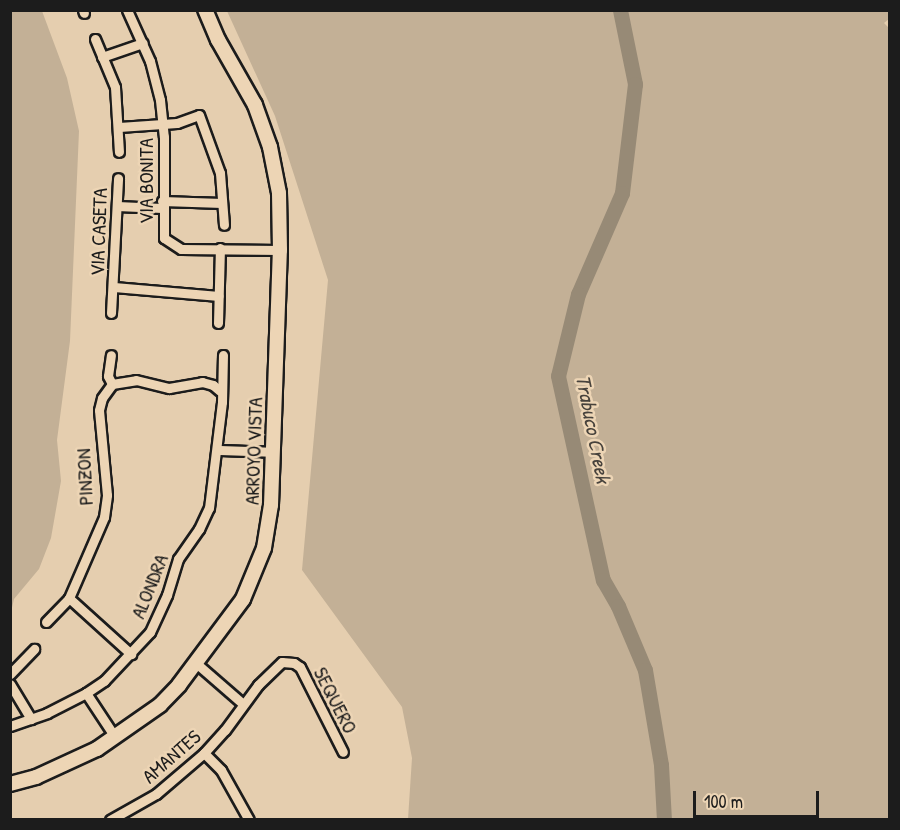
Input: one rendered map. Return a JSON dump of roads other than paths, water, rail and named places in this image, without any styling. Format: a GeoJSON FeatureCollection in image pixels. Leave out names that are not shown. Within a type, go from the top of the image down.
{"type":"FeatureCollection","features":[{"type":"Feature","properties":{"kind":"street","name":"VIA BONITA"},"geometry":{"type":"LineString","coordinates":[[126,10],[142,43],[155,79],[163,124],[162,228],[164,238],[181,249],[280,250]]}},
{"type":"Feature","properties":{"kind":"street","name":"ARROYO VISTA"},"geometry":{"type":"LineString","coordinates":[[10,784],[36,777],[97,749],[160,705],[196,663],[243,599],[258,566],[268,529],[280,250],[279,194],[270,147],[255,105],[218,40],[205,10]]}},
{"type":"Feature","properties":{"kind":"street"},"geometry":{"type":"LineString","coordinates":[[95,39],[115,87],[119,152]]}},
{"type":"Feature","properties":{"kind":"street"},"geometry":{"type":"LineString","coordinates":[[102,57],[142,43]]}},
{"type":"Feature","properties":{"kind":"street"},"geometry":{"type":"LineString","coordinates":[[119,127],[163,124],[199,115],[220,173],[224,225]]}},
{"type":"Feature","properties":{"kind":"street","name":"VIA CASETA"},"geometry":{"type":"LineString","coordinates":[[111,314],[118,178]]}},
{"type":"Feature","properties":{"kind":"street"},"geometry":{"type":"LineString","coordinates":[[117,206],[222,203]]}},
{"type":"Feature","properties":{"kind":"street"},"geometry":{"type":"LineString","coordinates":[[218,323],[220,248]]}},
{"type":"Feature","properties":{"kind":"street","name":"VIA CASETA"},"geometry":{"type":"LineString","coordinates":[[114,287],[219,296]]}},
{"type":"Feature","properties":{"kind":"street","name":"PINZON"},"geometry":{"type":"LineString","coordinates":[[46,622],[69,598],[104,517],[106,495],[99,410],[102,398],[112,384],[108,376],[111,355]]}},
{"type":"Feature","properties":{"kind":"street","name":"ALONDRA"},"geometry":{"type":"LineString","coordinates":[[10,726],[31,719],[86,693],[104,681],[150,632],[167,595],[178,559],[199,529],[209,508],[222,402],[220,391],[223,355]]}},
{"type":"Feature","properties":{"kind":"street"},"geometry":{"type":"LineString","coordinates":[[112,384],[136,380],[169,388],[202,382],[213,385],[220,391]]}},
{"type":"Feature","properties":{"kind":"street"},"geometry":{"type":"LineString","coordinates":[[217,450],[273,452]]}},
{"type":"Feature","properties":{"kind":"street"},"geometry":{"type":"LineString","coordinates":[[69,598],[131,654]]}},
{"type":"Feature","properties":{"kind":"street"},"geometry":{"type":"LineString","coordinates":[[10,674],[34,649]]}},
{"type":"Feature","properties":{"kind":"street","name":"SEQUERO"},"geometry":{"type":"LineString","coordinates":[[243,704],[278,665],[282,662],[294,663],[304,676],[343,752]]}},
{"type":"Feature","properties":{"kind":"street"},"geometry":{"type":"LineString","coordinates":[[196,663],[243,704]]}},
{"type":"Feature","properties":{"kind":"street"},"geometry":{"type":"LineString","coordinates":[[10,684],[31,719]]}},
{"type":"Feature","properties":{"kind":"street"},"geometry":{"type":"LineString","coordinates":[[86,693],[115,737]]}},
{"type":"Feature","properties":{"kind":"street","name":"AMANTES"},"geometry":{"type":"LineString","coordinates":[[110,819],[156,794],[204,753],[225,730],[243,704]]}},
{"type":"Feature","properties":{"kind":"street"},"geometry":{"type":"LineString","coordinates":[[204,753],[221,770],[249,819]]}},
{"type":"Feature","properties":{"kind":"waterway","name":"Trabuco Creek"},"geometry":{"type":"LineString","coordinates":[[620,10],[635,84],[622,193],[578,294],[558,376],[603,580],[618,606],[645,670],[661,765],[664,820]]}}]}
